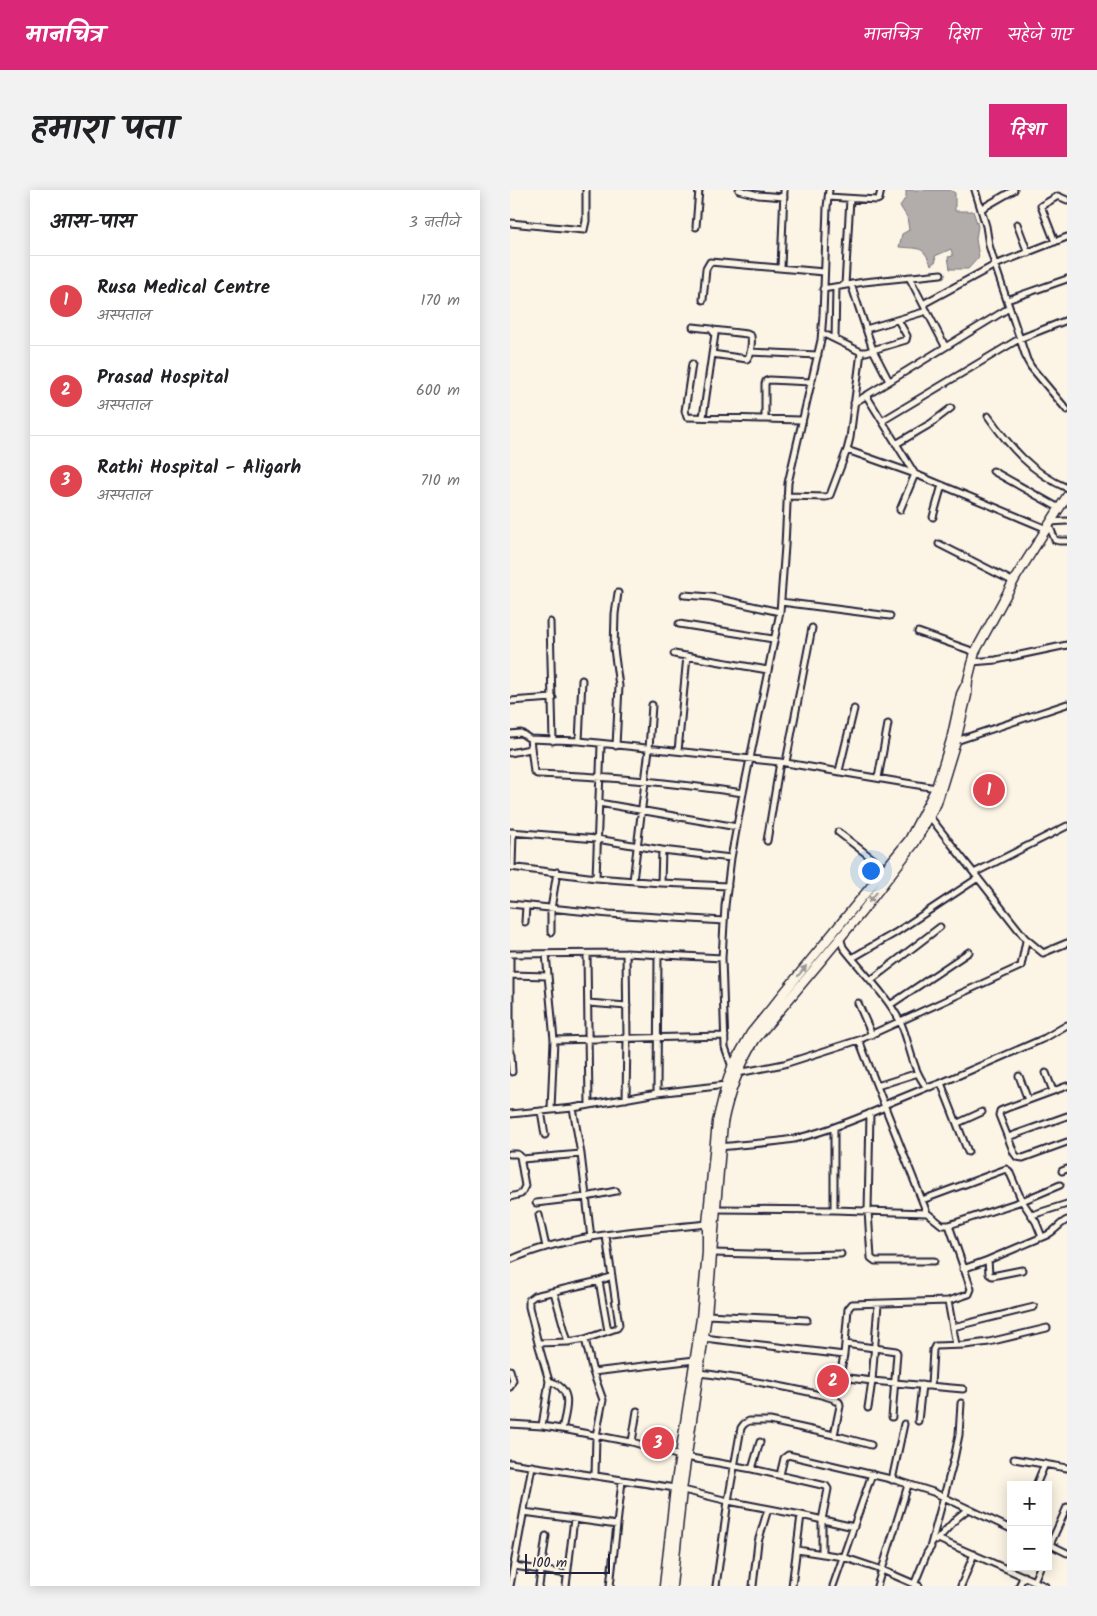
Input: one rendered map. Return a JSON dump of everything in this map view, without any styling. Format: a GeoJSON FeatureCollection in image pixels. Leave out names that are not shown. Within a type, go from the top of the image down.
{"type":"FeatureCollection","features":[{"type":"Feature","properties":{"kind":"street"},"geometry":{"type":"LineString","coordinates":[[510,223],[584,230],[586,221],[586,190]]}},
{"type":"Feature","properties":{"kind":"street"},"geometry":{"type":"LineString","coordinates":[[696,227],[699,190]]}},
{"type":"Feature","properties":{"kind":"street"},"geometry":{"type":"LineString","coordinates":[[739,190],[784,197]]}},
{"type":"Feature","properties":{"kind":"street"},"geometry":{"type":"LineString","coordinates":[[781,268],[784,190]]}},
{"type":"Feature","properties":{"kind":"street"},"geometry":{"type":"LineString","coordinates":[[735,1070],[725,1047],[722,958],[724,921],[731,858],[773,639],[780,612],[788,483],[822,333],[828,190]]}},
{"type":"Feature","properties":{"kind":"street"},"geometry":{"type":"LineString","coordinates":[[828,197],[877,200],[881,190]]}},
{"type":"Feature","properties":{"kind":"street"},"geometry":{"type":"LineString","coordinates":[[975,190],[1009,308],[1030,367],[1067,410]]}},
{"type":"Feature","properties":{"kind":"street"},"geometry":{"type":"LineString","coordinates":[[981,209],[1014,190]]}},
{"type":"Feature","properties":{"kind":"street"},"geometry":{"type":"LineString","coordinates":[[1055,242],[1041,206],[1058,196],[1067,200]]}},
{"type":"Feature","properties":{"kind":"street"},"geometry":{"type":"LineString","coordinates":[[845,285],[850,198]]}},
{"type":"Feature","properties":{"kind":"street"},"geometry":{"type":"LineString","coordinates":[[1017,224],[1028,253]]}},
{"type":"Feature","properties":{"kind":"street"},"geometry":{"type":"LineString","coordinates":[[923,304],[996,265],[1067,237]]}},
{"type":"Feature","properties":{"kind":"street"},"geometry":{"type":"LineString","coordinates":[[703,300],[706,269],[710,262],[824,272]]}},
{"type":"Feature","properties":{"kind":"street"},"geometry":{"type":"LineString","coordinates":[[824,288],[909,276],[942,274]]}},
{"type":"Feature","properties":{"kind":"street"},"geometry":{"type":"LineString","coordinates":[[909,276],[945,346]]}},
{"type":"Feature","properties":{"kind":"street"},"geometry":{"type":"LineString","coordinates":[[1007,300],[1067,279]]}},
{"type":"Feature","properties":{"kind":"street"},"geometry":{"type":"LineString","coordinates":[[851,284],[873,350],[889,381]]}},
{"type":"Feature","properties":{"kind":"street"},"geometry":{"type":"LineString","coordinates":[[835,339],[836,287]]}},
{"type":"Feature","properties":{"kind":"street"},"geometry":{"type":"LineString","coordinates":[[854,403],[1009,308]]}},
{"type":"Feature","properties":{"kind":"street"},"geometry":{"type":"LineString","coordinates":[[866,329],[927,311]]}},
{"type":"Feature","properties":{"kind":"street"},"geometry":{"type":"LineString","coordinates":[[822,333],[861,352],[873,350],[906,340],[907,336],[898,320]]}},
{"type":"Feature","properties":{"kind":"street"},"geometry":{"type":"LineString","coordinates":[[882,421],[1019,339],[1067,320]]}},
{"type":"Feature","properties":{"kind":"street"},"geometry":{"type":"LineString","coordinates":[[693,327],[751,336],[750,352],[745,360],[712,354]]}},
{"type":"Feature","properties":{"kind":"street"},"geometry":{"type":"LineString","coordinates":[[703,417],[715,334],[713,330]]}},
{"type":"Feature","properties":{"kind":"street"},"geometry":{"type":"LineString","coordinates":[[750,352],[818,355]]}},
{"type":"Feature","properties":{"kind":"street"},"geometry":{"type":"LineString","coordinates":[[787,496],[830,496],[847,450],[861,352]]}},
{"type":"Feature","properties":{"kind":"street"},"geometry":{"type":"LineString","coordinates":[[692,364],[685,413],[687,416],[802,420]]}},
{"type":"Feature","properties":{"kind":"street"},"geometry":{"type":"LineString","coordinates":[[765,419],[766,381],[811,382]]}},
{"type":"Feature","properties":{"kind":"street"},"geometry":{"type":"LineString","coordinates":[[866,395],[915,474]]}},
{"type":"Feature","properties":{"kind":"street"},"geometry":{"type":"LineString","coordinates":[[896,444],[930,424],[952,408]]}},
{"type":"Feature","properties":{"kind":"street"},"geometry":{"type":"LineString","coordinates":[[988,416],[1006,441],[1033,468],[1052,482],[1067,488]]}},
{"type":"Feature","properties":{"kind":"street"},"geometry":{"type":"LineString","coordinates":[[847,450],[1049,526],[1067,522]]}},
{"type":"Feature","properties":{"kind":"street"},"geometry":{"type":"LineString","coordinates":[[993,470],[1059,508]]}},
{"type":"Feature","properties":{"kind":"street"},"geometry":{"type":"LineString","coordinates":[[900,510],[915,474]]}},
{"type":"Feature","properties":{"kind":"street"},"geometry":{"type":"LineString","coordinates":[[932,517],[942,485]]}},
{"type":"Feature","properties":{"kind":"street"},"geometry":{"type":"LineString","coordinates":[[683,1457],[699,1373],[707,1315],[726,1085],[755,1040],[914,844],[930,817],[939,796],[956,741],[975,652],[1014,582],[1067,496]]}},
{"type":"Feature","properties":{"kind":"street"},"geometry":{"type":"LineString","coordinates":[[1049,526],[1055,540],[1067,541]]}},
{"type":"Feature","properties":{"kind":"street"},"geometry":{"type":"LineString","coordinates":[[939,544],[1014,582]]}},
{"type":"Feature","properties":{"kind":"street"},"geometry":{"type":"LineString","coordinates":[[616,746],[619,686],[614,649],[618,593]]}},
{"type":"Feature","properties":{"kind":"street"},"geometry":{"type":"LineString","coordinates":[[684,595],[711,598],[780,612]]}},
{"type":"Feature","properties":{"kind":"street"},"geometry":{"type":"LineString","coordinates":[[781,602],[890,616]]}},
{"type":"Feature","properties":{"kind":"street"},"geometry":{"type":"LineString","coordinates":[[550,622],[553,741]]}},
{"type":"Feature","properties":{"kind":"street"},"geometry":{"type":"LineString","coordinates":[[679,624],[773,639]]}},
{"type":"Feature","properties":{"kind":"street"},"geometry":{"type":"LineString","coordinates":[[767,842],[812,628]]}},
{"type":"Feature","properties":{"kind":"street"},"geometry":{"type":"LineString","coordinates":[[918,632],[975,652]]}},
{"type":"Feature","properties":{"kind":"street"},"geometry":{"type":"LineString","coordinates":[[972,662],[996,660],[1067,645]]}},
{"type":"Feature","properties":{"kind":"street"},"geometry":{"type":"LineString","coordinates":[[674,654],[768,670]]}},
{"type":"Feature","properties":{"kind":"street"},"geometry":{"type":"LineString","coordinates":[[678,751],[687,656]]}},
{"type":"Feature","properties":{"kind":"street"},"geometry":{"type":"LineString","coordinates":[[579,742],[582,680]]}},
{"type":"Feature","properties":{"kind":"street"},"geometry":{"type":"LineString","coordinates":[[670,1585],[678,1489],[707,1252],[707,1224],[717,1122],[735,1070],[751,1033],[909,840],[936,788],[961,694],[968,680]]}},
{"type":"Feature","properties":{"kind":"street"},"geometry":{"type":"LineString","coordinates":[[510,701],[553,698]]}},
{"type":"Feature","properties":{"kind":"street"},"geometry":{"type":"LineString","coordinates":[[956,741],[1067,704]]}},
{"type":"Feature","properties":{"kind":"street"},"geometry":{"type":"LineString","coordinates":[[633,881],[649,749],[652,705]]}},
{"type":"Feature","properties":{"kind":"street"},"geometry":{"type":"LineString","coordinates":[[839,771],[854,708]]}},
{"type":"Feature","properties":{"kind":"street"},"geometry":{"type":"LineString","coordinates":[[878,778],[888,724]]}},
{"type":"Feature","properties":{"kind":"street"},"geometry":{"type":"LineString","coordinates":[[510,734],[521,733],[530,739],[783,762],[936,788]]}},
{"type":"Feature","properties":{"kind":"street"},"geometry":{"type":"LineString","coordinates":[[530,739],[535,774],[645,780],[743,793]]}},
{"type":"Feature","properties":{"kind":"street"},"geometry":{"type":"LineString","coordinates":[[596,878],[601,745]]}},
{"type":"Feature","properties":{"kind":"street"},"geometry":{"type":"LineString","coordinates":[[510,753],[530,749]]}},
{"type":"Feature","properties":{"kind":"street"},"geometry":{"type":"LineString","coordinates":[[599,803],[737,827]]}},
{"type":"Feature","properties":{"kind":"street"},"geometry":{"type":"LineString","coordinates":[[930,817],[1025,938],[1043,953],[1067,942]]}},
{"type":"Feature","properties":{"kind":"street"},"geometry":{"type":"LineString","coordinates":[[852,958],[895,933],[976,876],[1067,826]]}},
{"type":"Feature","properties":{"kind":"street"},"geometry":{"type":"LineString","coordinates":[[728,886],[596,878],[511,867],[512,832],[597,839],[662,850],[731,858]]}},
{"type":"Feature","properties":{"kind":"street"},"geometry":{"type":"LineString","coordinates":[[838,832],[886,869]]}},
{"type":"Feature","properties":{"kind":"street"},"geometry":{"type":"LineString","coordinates":[[661,883],[662,850]]}},
{"type":"Feature","properties":{"kind":"street"},"geometry":{"type":"LineString","coordinates":[[551,932],[551,909],[557,872]]}},
{"type":"Feature","properties":{"kind":"street"},"geometry":{"type":"LineString","coordinates":[[510,904],[667,919],[724,921]]}},
{"type":"Feature","properties":{"kind":"street"},"geometry":{"type":"LineString","coordinates":[[525,922],[526,906]]}},
{"type":"Feature","properties":{"kind":"street"},"geometry":{"type":"LineString","coordinates":[[871,980],[940,927]]}},
{"type":"Feature","properties":{"kind":"street"},"geometry":{"type":"LineString","coordinates":[[840,937],[843,947],[871,980],[900,1022],[918,1073],[923,1083],[928,1087]]}},
{"type":"Feature","properties":{"kind":"street"},"geometry":{"type":"LineString","coordinates":[[735,1070],[784,1064],[872,1035],[1019,967],[1023,961],[1025,938]]}},
{"type":"Feature","properties":{"kind":"street"},"geometry":{"type":"LineString","coordinates":[[890,1006],[969,952]]}},
{"type":"Feature","properties":{"kind":"street"},"geometry":{"type":"LineString","coordinates":[[510,954],[626,953],[722,958]]}},
{"type":"Feature","properties":{"kind":"street"},"geometry":{"type":"LineString","coordinates":[[626,953],[626,1099]]}},
{"type":"Feature","properties":{"kind":"street"},"geometry":{"type":"LineString","coordinates":[[546,954],[554,1040],[551,1109]]}},
{"type":"Feature","properties":{"kind":"street"},"geometry":{"type":"LineString","coordinates":[[588,954],[589,1105]]}},
{"type":"Feature","properties":{"kind":"street"},"geometry":{"type":"LineString","coordinates":[[657,1093],[658,955]]}},
{"type":"Feature","properties":{"kind":"street"},"geometry":{"type":"LineString","coordinates":[[510,959],[510,1055],[512,1072]]}},
{"type":"Feature","properties":{"kind":"street"},"geometry":{"type":"LineString","coordinates":[[510,976],[548,976]]}},
{"type":"Feature","properties":{"kind":"street"},"geometry":{"type":"LineString","coordinates":[[588,1003],[627,1006]]}},
{"type":"Feature","properties":{"kind":"street"},"geometry":{"type":"LineString","coordinates":[[858,1003],[872,1035]]}},
{"type":"Feature","properties":{"kind":"street"},"geometry":{"type":"LineString","coordinates":[[721,1147],[792,1139],[834,1128],[1037,1042],[1067,1024]]}},
{"type":"Feature","properties":{"kind":"street"},"geometry":{"type":"LineString","coordinates":[[554,1040],[725,1036]]}},
{"type":"Feature","properties":{"kind":"street"},"geometry":{"type":"LineString","coordinates":[[859,1040],[927,1214]]}},
{"type":"Feature","properties":{"kind":"street"},"geometry":{"type":"LineString","coordinates":[[877,1086],[918,1073]]}},
{"type":"Feature","properties":{"kind":"street"},"geometry":{"type":"LineString","coordinates":[[1046,1073],[1053,1091]]}},
{"type":"Feature","properties":{"kind":"street"},"geometry":{"type":"LineString","coordinates":[[1019,1076],[1028,1100]]}},
{"type":"Feature","properties":{"kind":"street"},"geometry":{"type":"LineString","coordinates":[[941,1083],[968,1152]]}},
{"type":"Feature","properties":{"kind":"street"},"geometry":{"type":"LineString","coordinates":[[510,1114],[573,1108],[657,1093],[726,1085]]}},
{"type":"Feature","properties":{"kind":"street"},"geometry":{"type":"LineString","coordinates":[[1067,1086],[1006,1108],[999,1113],[1015,1155],[1021,1158],[1067,1142]]}},
{"type":"Feature","properties":{"kind":"street"},"geometry":{"type":"LineString","coordinates":[[573,1108],[581,1154],[591,1238]]}},
{"type":"Feature","properties":{"kind":"street"},"geometry":{"type":"LineString","coordinates":[[541,1111],[545,1135]]}},
{"type":"Feature","properties":{"kind":"street"},"geometry":{"type":"LineString","coordinates":[[958,1123],[982,1112]]}},
{"type":"Feature","properties":{"kind":"street"},"geometry":{"type":"LineString","coordinates":[[870,1113],[868,1211],[871,1257],[873,1261],[934,1261]]}},
{"type":"Feature","properties":{"kind":"street"},"geometry":{"type":"LineString","coordinates":[[1008,1137],[1067,1116]]}},
{"type":"Feature","properties":{"kind":"street"},"geometry":{"type":"LineString","coordinates":[[834,1128],[834,1210]]}},
{"type":"Feature","properties":{"kind":"street"},"geometry":{"type":"LineString","coordinates":[[510,1154],[518,1154],[522,1158],[524,1182],[524,1190],[519,1195],[510,1197]]}},
{"type":"Feature","properties":{"kind":"street"},"geometry":{"type":"LineString","coordinates":[[522,1158],[581,1154]]}},
{"type":"Feature","properties":{"kind":"street"},"geometry":{"type":"LineString","coordinates":[[922,1200],[1005,1169],[1009,1171],[1022,1201],[1032,1215],[1042,1237]]}},
{"type":"Feature","properties":{"kind":"street"},"geometry":{"type":"LineString","coordinates":[[716,1209],[834,1210],[927,1214],[942,1225],[949,1225],[1022,1201],[1060,1185]]}},
{"type":"Feature","properties":{"kind":"street"},"geometry":{"type":"LineString","coordinates":[[536,1203],[586,1198],[616,1191]]}},
{"type":"Feature","properties":{"kind":"street"},"geometry":{"type":"LineString","coordinates":[[1032,1215],[1067,1204]]}},
{"type":"Feature","properties":{"kind":"street"},"geometry":{"type":"LineString","coordinates":[[539,1215],[546,1247]]}},
{"type":"Feature","properties":{"kind":"street"},"geometry":{"type":"LineString","coordinates":[[963,1269],[1051,1233],[1058,1225],[1067,1220]]}},
{"type":"Feature","properties":{"kind":"street"},"geometry":{"type":"LineString","coordinates":[[510,1260],[546,1247],[591,1238],[707,1224]]}},
{"type":"Feature","properties":{"kind":"street"},"geometry":{"type":"LineString","coordinates":[[835,1400],[844,1355],[848,1309],[850,1305],[854,1303],[948,1302],[970,1292],[971,1289],[949,1225]]}},
{"type":"Feature","properties":{"kind":"street"},"geometry":{"type":"LineString","coordinates":[[538,1343],[568,1342],[585,1339],[617,1328],[619,1325],[606,1236]]}},
{"type":"Feature","properties":{"kind":"street"},"geometry":{"type":"LineString","coordinates":[[713,1253],[841,1254]]}},
{"type":"Feature","properties":{"kind":"street"},"geometry":{"type":"LineString","coordinates":[[988,1260],[989,1274],[991,1276],[1022,1270]]}},
{"type":"Feature","properties":{"kind":"street"},"geometry":{"type":"LineString","coordinates":[[542,1426],[550,1381],[538,1343],[529,1300],[534,1296],[612,1276]]}},
{"type":"Feature","properties":{"kind":"street"},"geometry":{"type":"LineString","coordinates":[[598,1281],[608,1331]]}},
{"type":"Feature","properties":{"kind":"street"},"geometry":{"type":"LineString","coordinates":[[554,1292],[568,1342]]}},
{"type":"Feature","properties":{"kind":"street"},"geometry":{"type":"LineString","coordinates":[[948,1302],[956,1345]]}},
{"type":"Feature","properties":{"kind":"street"},"geometry":{"type":"LineString","coordinates":[[868,1408],[878,1304]]}},
{"type":"Feature","properties":{"kind":"street"},"geometry":{"type":"LineString","coordinates":[[953,1327],[1034,1307]]}},
{"type":"Feature","properties":{"kind":"street"},"geometry":{"type":"LineString","coordinates":[[707,1315],[807,1320]]}},
{"type":"Feature","properties":{"kind":"street"},"geometry":{"type":"LineString","coordinates":[[931,1386],[933,1348],[936,1346],[989,1342],[1047,1328]]}},
{"type":"Feature","properties":{"kind":"street"},"geometry":{"type":"LineString","coordinates":[[704,1338],[844,1355]]}},
{"type":"Feature","properties":{"kind":"street"},"geometry":{"type":"LineString","coordinates":[[585,1339],[592,1372],[603,1400],[596,1436],[595,1476]]}},
{"type":"Feature","properties":{"kind":"street"},"geometry":{"type":"LineString","coordinates":[[845,1344],[897,1352],[892,1417]]}},
{"type":"Feature","properties":{"kind":"street"},"geometry":{"type":"LineString","coordinates":[[592,1372],[695,1360]]}},
{"type":"Feature","properties":{"kind":"street"},"geometry":{"type":"LineString","coordinates":[[510,1370],[513,1380],[510,1386]]}},
{"type":"Feature","properties":{"kind":"street"},"geometry":{"type":"LineString","coordinates":[[699,1373],[727,1376],[835,1400],[840,1403],[840,1406],[834,1435]]}},
{"type":"Feature","properties":{"kind":"street"},"geometry":{"type":"LineString","coordinates":[[840,1377],[963,1389]]}},
{"type":"Feature","properties":{"kind":"street"},"geometry":{"type":"LineString","coordinates":[[550,1381],[556,1383],[566,1393],[566,1411],[562,1429]]}},
{"type":"Feature","properties":{"kind":"street"},"geometry":{"type":"LineString","coordinates":[[918,1421],[922,1385]]}},
{"type":"Feature","properties":{"kind":"street"},"geometry":{"type":"LineString","coordinates":[[930,1548],[959,1435],[961,1403]]}},
{"type":"Feature","properties":{"kind":"street"},"geometry":{"type":"LineString","coordinates":[[632,1442],[637,1411]]}},
{"type":"Feature","properties":{"kind":"street"},"geometry":{"type":"LineString","coordinates":[[716,1586],[733,1465],[740,1431],[744,1424],[749,1421],[770,1421],[834,1435],[871,1446]]}},
{"type":"Feature","properties":{"kind":"street"},"geometry":{"type":"LineString","coordinates":[[510,1424],[577,1431],[632,1442],[683,1457],[733,1465],[826,1486],[828,1489],[822,1520],[822,1554]]}},
{"type":"Feature","properties":{"kind":"street"},"geometry":{"type":"LineString","coordinates":[[892,1480],[904,1424]]}},
{"type":"Feature","properties":{"kind":"street"},"geometry":{"type":"LineString","coordinates":[[752,1469],[760,1442]]}},
{"type":"Feature","properties":{"kind":"street"},"geometry":{"type":"LineString","coordinates":[[780,1475],[784,1459],[788,1455],[872,1474],[944,1496],[1007,1527]]}},
{"type":"Feature","properties":{"kind":"street"},"geometry":{"type":"LineString","coordinates":[[1014,1458],[1067,1468]]}},
{"type":"Feature","properties":{"kind":"street"},"geometry":{"type":"LineString","coordinates":[[510,1463],[678,1489],[854,1527]]}},
{"type":"Feature","properties":{"kind":"street"},"geometry":{"type":"LineString","coordinates":[[1038,1481],[1045,1464]]}},
{"type":"Feature","properties":{"kind":"street"},"geometry":{"type":"LineString","coordinates":[[510,1584],[532,1466]]}},
{"type":"Feature","properties":{"kind":"street"},"geometry":{"type":"LineString","coordinates":[[833,1586],[872,1474]]}},
{"type":"Feature","properties":{"kind":"street"},"geometry":{"type":"LineString","coordinates":[[610,1586],[622,1481]]}},
{"type":"Feature","properties":{"kind":"street"},"geometry":{"type":"LineString","coordinates":[[877,1586],[908,1485]]}},
{"type":"Feature","properties":{"kind":"street"},"geometry":{"type":"LineString","coordinates":[[1052,1540],[1067,1508]]}},
{"type":"Feature","properties":{"kind":"street"},"geometry":{"type":"LineString","coordinates":[[753,1586],[758,1542],[768,1509]]}},
{"type":"Feature","properties":{"kind":"street"},"geometry":{"type":"LineString","coordinates":[[797,1550],[844,1557],[882,1570],[916,1585],[926,1553],[957,1518],[968,1509]]}},
{"type":"Feature","properties":{"kind":"street"},"geometry":{"type":"LineString","coordinates":[[524,1512],[617,1526]]}},
{"type":"Feature","properties":{"kind":"street"},"geometry":{"type":"LineString","coordinates":[[792,1586],[801,1515]]}},
{"type":"Feature","properties":{"kind":"street"},"geometry":{"type":"LineString","coordinates":[[566,1586],[574,1519]]}},
{"type":"Feature","properties":{"kind":"street"},"geometry":{"type":"LineString","coordinates":[[538,1586],[546,1536]]}},
{"type":"Feature","properties":{"kind":"street"},"geometry":{"type":"LineString","coordinates":[[938,1539],[1045,1586]]}},
{"type":"Feature","properties":{"kind":"street"},"geometry":{"type":"LineString","coordinates":[[1052,1547],[1067,1553]]}},
{"type":"Feature","properties":{"kind":"street"},"geometry":{"type":"LineString","coordinates":[[962,1586],[974,1554]]}},
{"type":"Feature","properties":{"kind":"street"},"geometry":{"type":"LineString","coordinates":[[514,1566],[567,1574]]}},
{"type":"Feature","properties":{"kind":"street"},"geometry":{"type":"LineString","coordinates":[[1034,1581],[1038,1571]]}},
{"type":"Feature","properties":{"kind":"street"},"geometry":{"type":"LineString","coordinates":[[1019,1586],[1024,1576]]}},
{"type":"Feature","properties":{"kind":"shaded area"},"geometry":{"type":"Polygon","coordinates":[[[906,190],[950,190],[955,193],[955,211],[973,211],[978,226],[976,239],[979,257],[968,269],[950,269],[948,257],[953,256],[951,249],[935,256],[936,261],[931,265],[923,251],[916,248],[899,247],[902,234],[909,230],[907,217],[900,206],[906,197],[906,190]]]}},
{"type":"Feature","properties":{"kind":"place","name":"Rusa Medical Centre"},"geometry":{"type":"Point","coordinates":[989,790]}},
{"type":"Feature","properties":{"kind":"place","name":"Prasad Hospital"},"geometry":{"type":"Point","coordinates":[833,1381]}},
{"type":"Feature","properties":{"kind":"place","name":"Rathi Hospital - Aligarh"},"geometry":{"type":"Point","coordinates":[658,1443]}}]}
